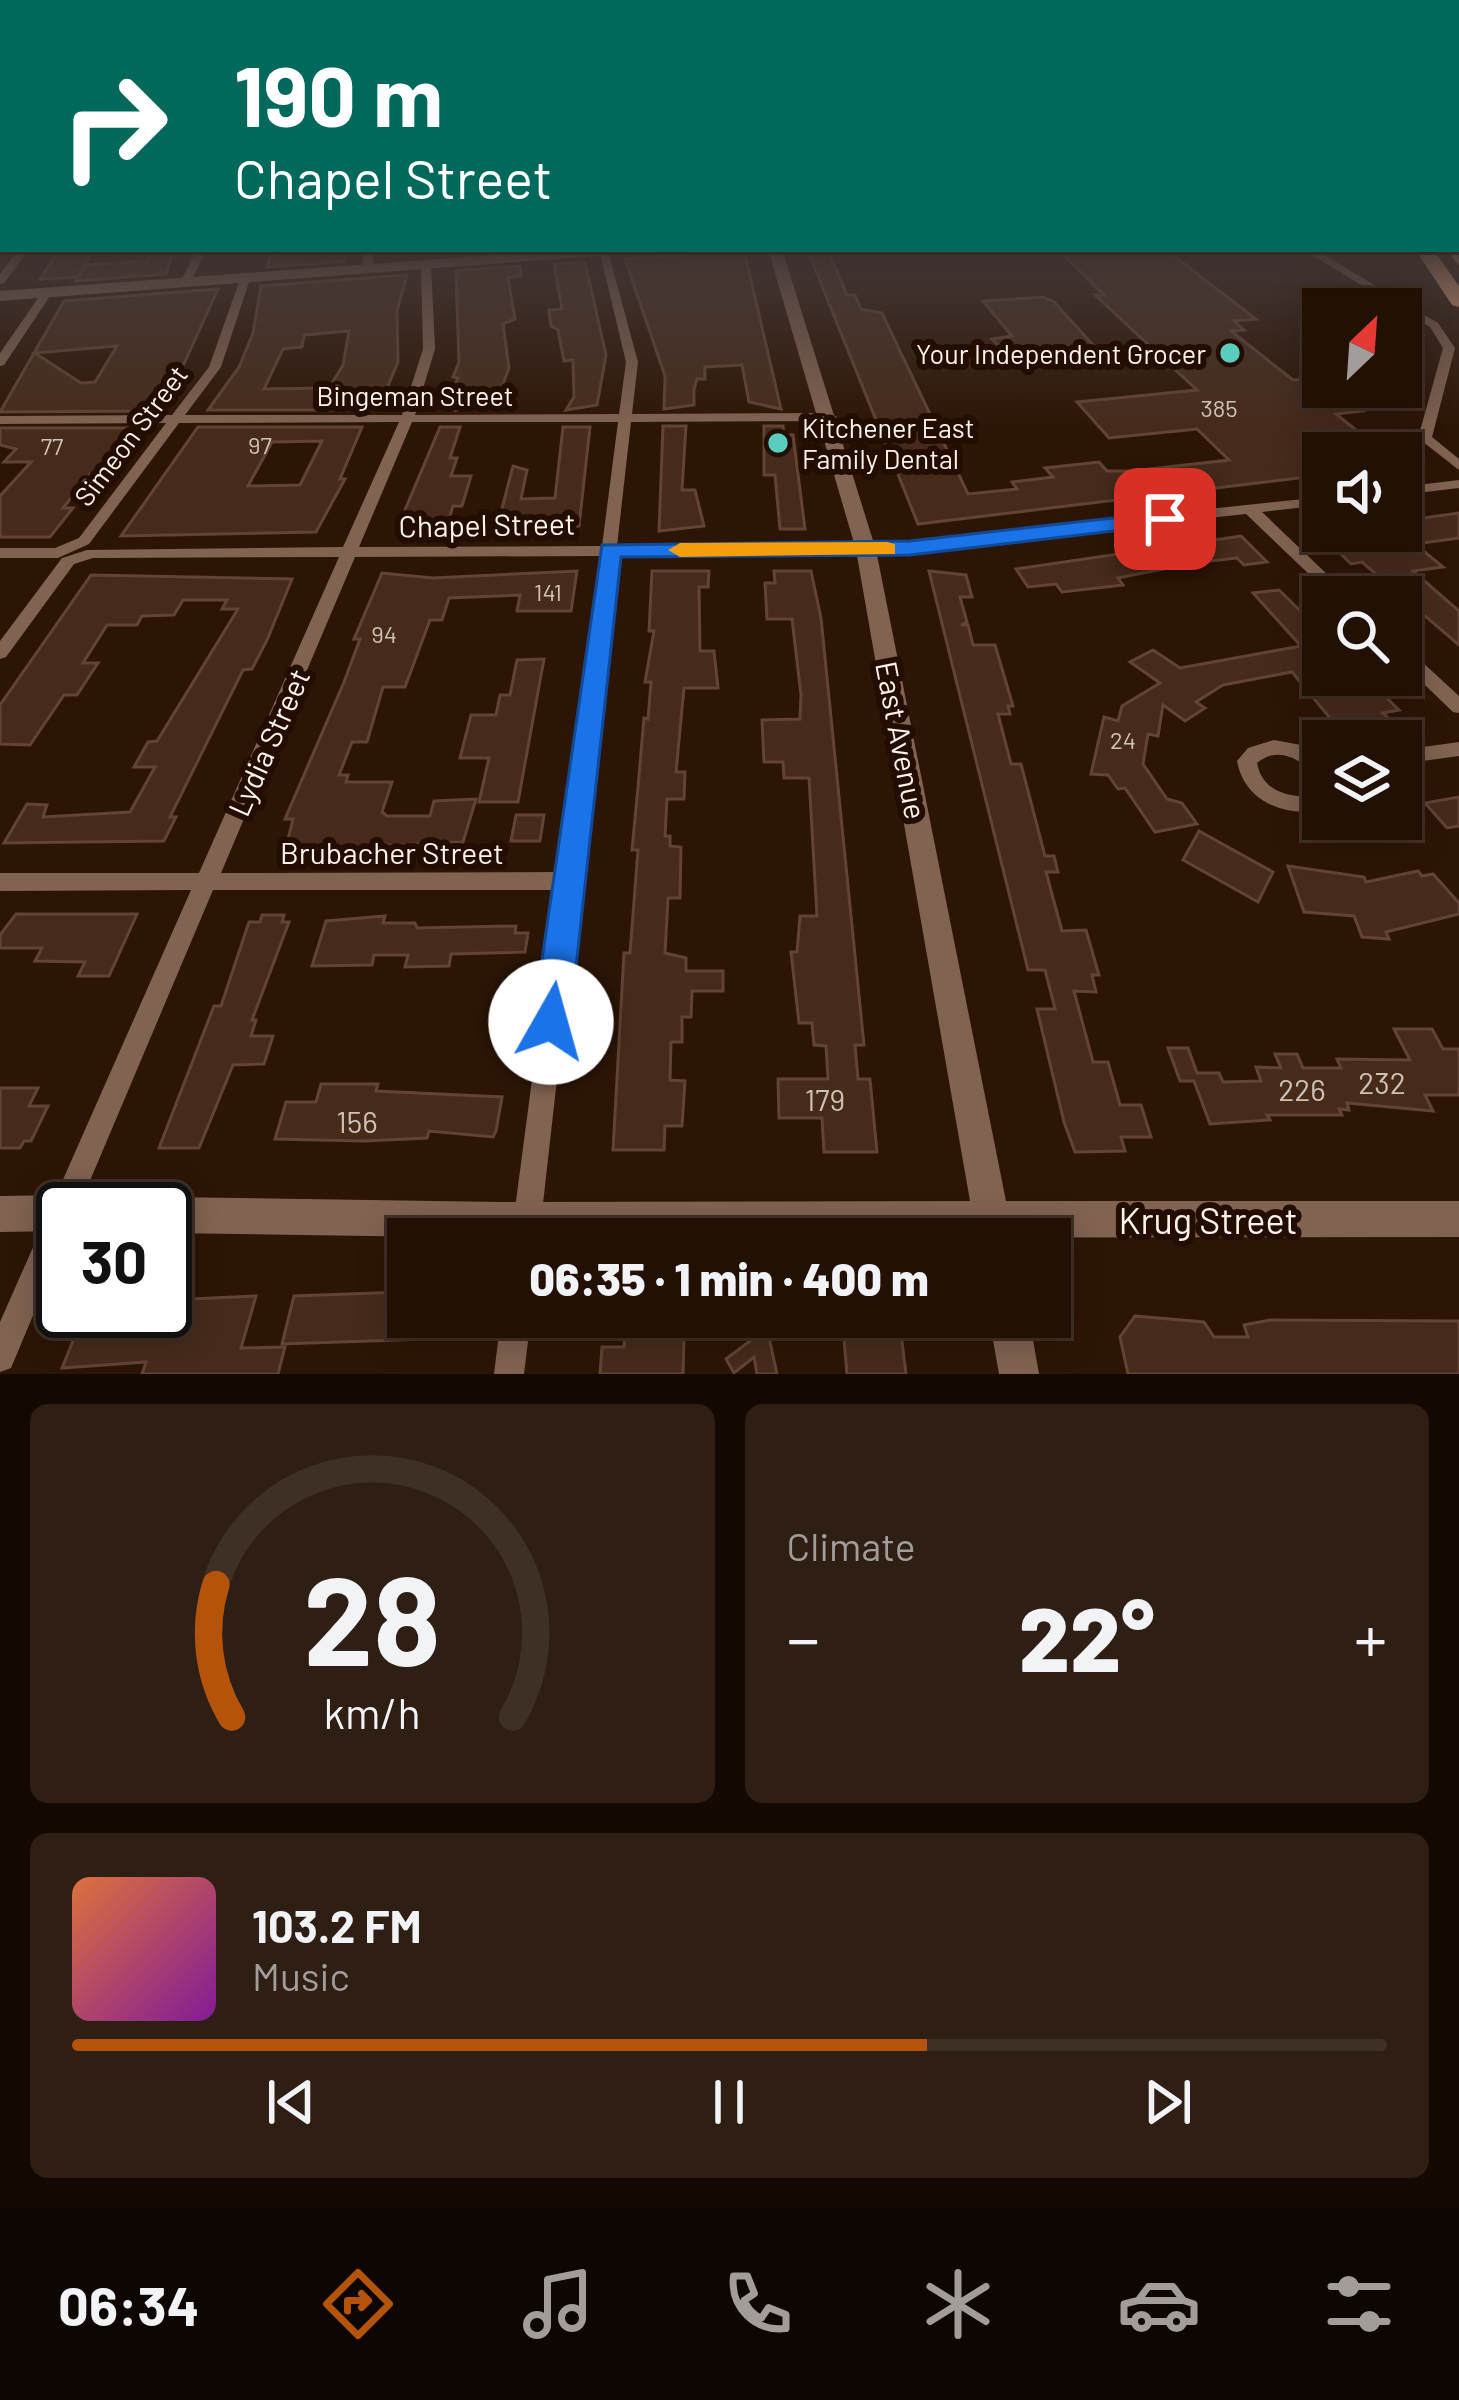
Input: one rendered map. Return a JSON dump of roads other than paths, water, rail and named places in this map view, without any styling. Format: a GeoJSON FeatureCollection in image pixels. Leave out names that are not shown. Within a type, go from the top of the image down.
{"type":"FeatureCollection","features":[{"type":"Feature","properties":{"kind":"street"},"geometry":{"type":"LineString","coordinates":[[0,362],[41,300]]}},
{"type":"Feature","properties":{"kind":"street","name":"Simeon Street"},"geometry":{"type":"LineString","coordinates":[[0,652],[215,367],[237,300]]}},
{"type":"Feature","properties":{"kind":"street","name":"Lydia Street"},"geometry":{"type":"LineString","coordinates":[[76,1182],[407,419],[429,349],[427,300]]}},
{"type":"Feature","properties":{"kind":"street"},"geometry":{"type":"LineString","coordinates":[[527,1218],[627,417],[632,362],[616,300]]}},
{"type":"Feature","properties":{"kind":"street","name":"East Avenue"},"geometry":{"type":"LineString","coordinates":[[792,300],[866,550],[991,1218]]}},
{"type":"Feature","properties":{"kind":"street"},"geometry":{"type":"LineString","coordinates":[[1393,300],[1435,325],[1449,348],[1425,438],[1459,466]]}},
{"type":"Feature","properties":{"kind":"street","name":"Bingeman Street"},"geometry":{"type":"LineString","coordinates":[[0,420],[830,417]]}},
{"type":"Feature","properties":{"kind":"street"},"geometry":{"type":"LineString","coordinates":[[1422,488],[1459,484]]}},
{"type":"Feature","properties":{"kind":"street","name":"Chapel Street"},"geometry":{"type":"LineString","coordinates":[[0,553],[866,550],[1302,503]]}},
{"type":"Feature","properties":{"kind":"street"},"geometry":{"type":"LineString","coordinates":[[1250,509],[1321,576]]}},
{"type":"Feature","properties":{"kind":"street"},"geometry":{"type":"LineString","coordinates":[[1422,672],[1459,706]]}},
{"type":"Feature","properties":{"kind":"street"},"geometry":{"type":"LineString","coordinates":[[1302,754],[1274,746],[1259,749],[1247,761],[1250,778],[1274,799],[1302,807]]}},
{"type":"Feature","properties":{"kind":"street"},"geometry":{"type":"LineString","coordinates":[[1422,754],[1459,749]]}},
{"type":"Feature","properties":{"kind":"street","name":"Brubacher Street"},"geometry":{"type":"LineString","coordinates":[[0,883],[568,881]]}},
{"type":"Feature","properties":{"kind":"street"},"geometry":{"type":"LineString","coordinates":[[0,1214],[36,1212]]}},
{"type":"Feature","properties":{"kind":"street","name":"Krug Street"},"geometry":{"type":"LineString","coordinates":[[192,1216],[387,1224]]}},
{"type":"Feature","properties":{"kind":"street","name":"Krug Street"},"geometry":{"type":"LineString","coordinates":[[1071,1227],[1459,1219]]}},
{"type":"Feature","properties":{"kind":"street","name":"Lydia Street"},"geometry":{"type":"LineString","coordinates":[[0,1357],[36,1274]]}},
{"type":"Feature","properties":{"kind":"street"},"geometry":{"type":"LineString","coordinates":[[509,1374],[513,1338]]}},
{"type":"Feature","properties":{"kind":"street"},"geometry":{"type":"LineString","coordinates":[[1013,1338],[1019,1374]]}},
{"type":"Feature","properties":{"kind":"place","name":"Your Independent Grocer"},"geometry":{"type":"Point","coordinates":[1230,353]}},
{"type":"Feature","properties":{"kind":"place","name":"Kitchener East Family Dental"},"geometry":{"type":"Point","coordinates":[778,443]}}]}
